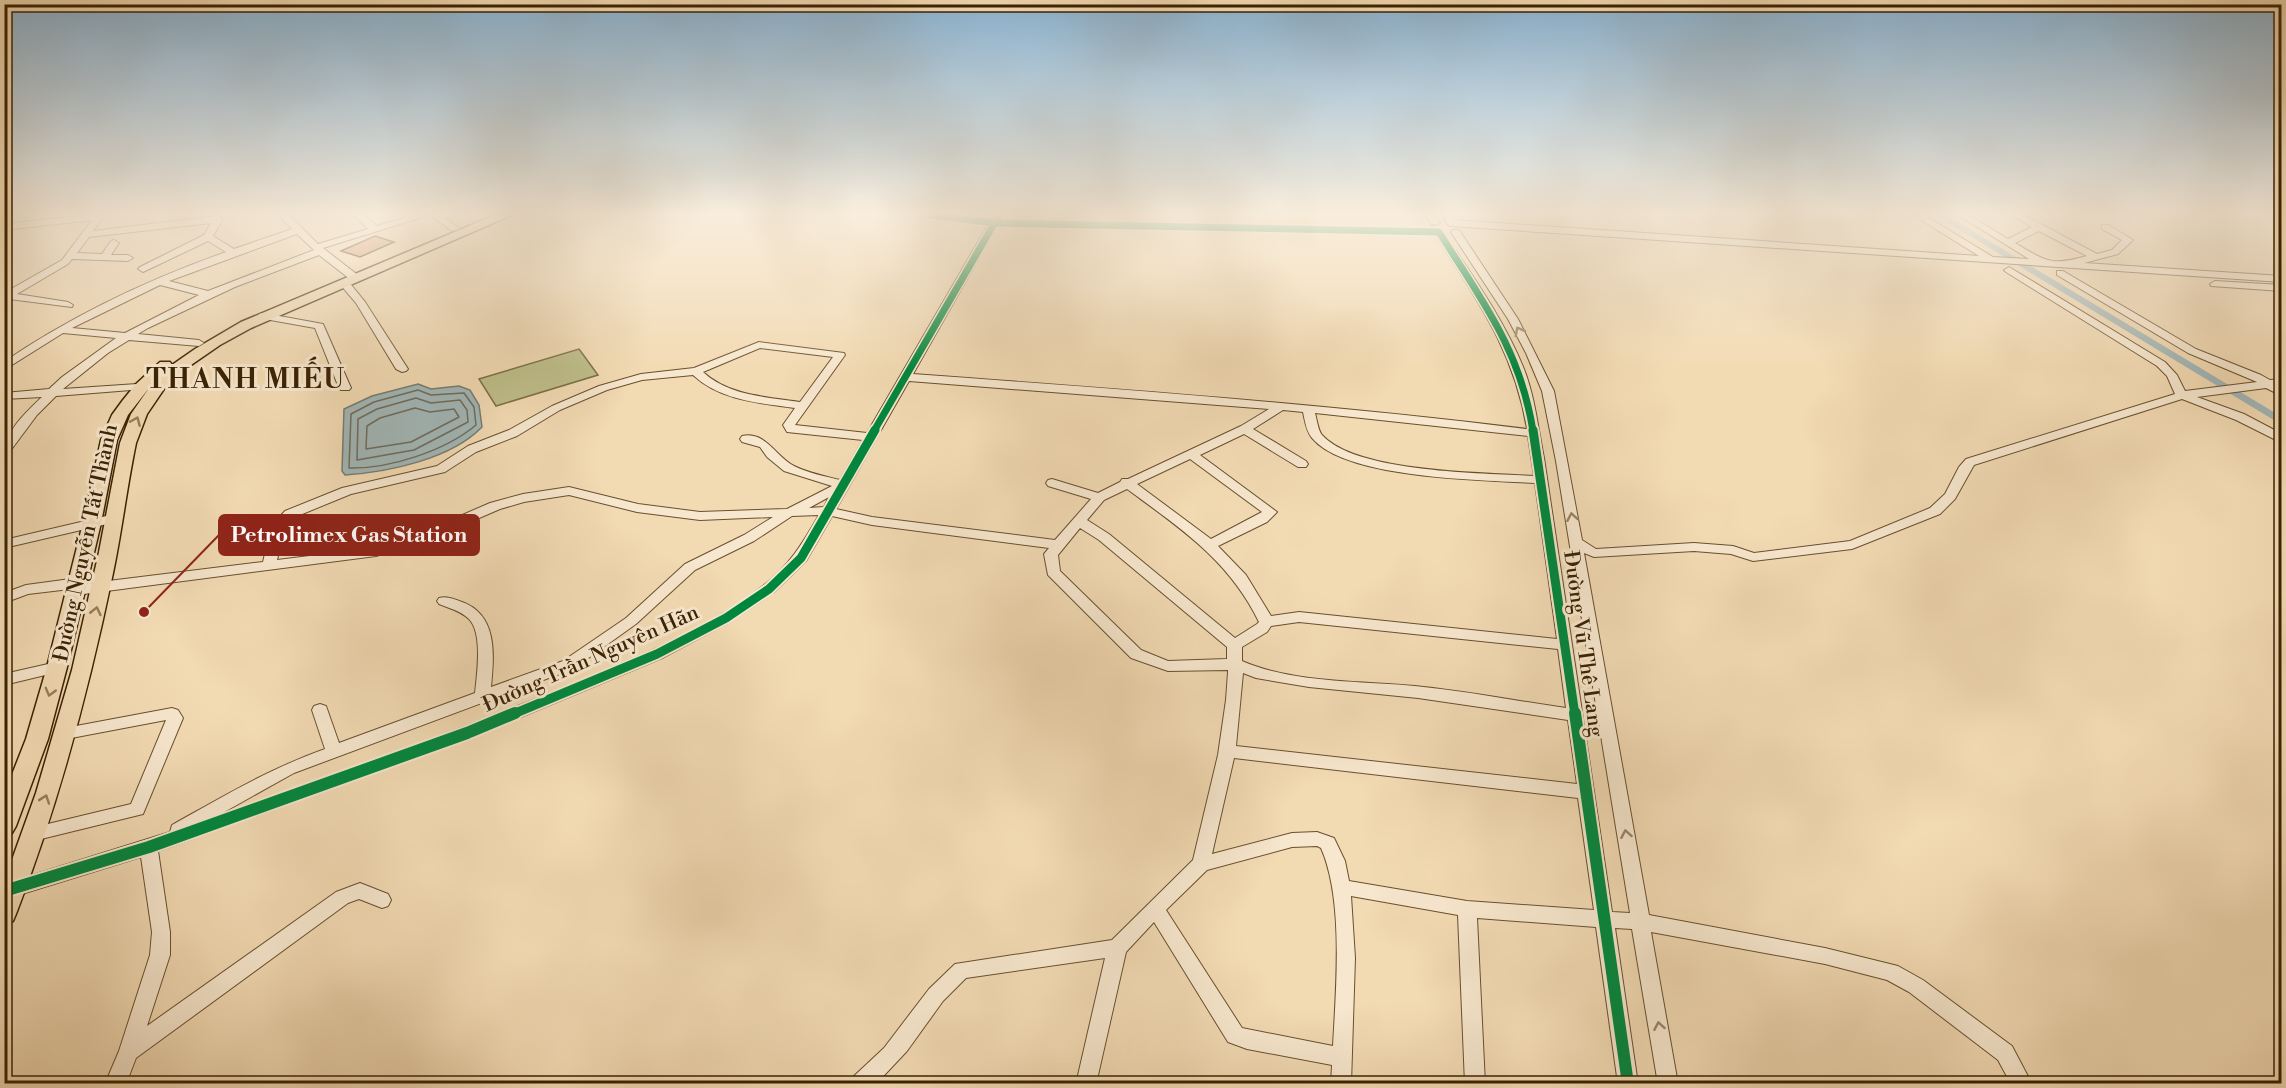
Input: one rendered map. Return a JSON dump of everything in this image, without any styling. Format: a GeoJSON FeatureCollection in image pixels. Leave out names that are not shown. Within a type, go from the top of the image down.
{"type":"FeatureCollection","features":[{"type":"Feature","properties":{"kind":"main road","name":"Đường Nguyễn Tất Thành"},"geometry":{"type":"LineString","coordinates":[[4,914],[10,890],[33,834],[66,733],[101,585],[129,436],[140,412],[160,386],[188,360],[212,345],[263,316],[375,266]]}},
{"type":"Feature","properties":{"kind":"main road","name":"Đường Nguyễn Tất Thành"},"geometry":{"type":"LineString","coordinates":[[4,826],[37,739],[77,587],[109,440],[120,415],[141,387],[163,367],[199,343],[253,313],[379,266]]}},
{"type":"Feature","properties":{"kind":"street"},"geometry":{"type":"LineString","coordinates":[[6,297],[59,266]]}},
{"type":"Feature","properties":{"kind":"street"},"geometry":{"type":"LineString","coordinates":[[143,269],[150,266]]}},
{"type":"Feature","properties":{"kind":"street"},"geometry":{"type":"LineString","coordinates":[[4,367],[98,310],[200,266]]}},
{"type":"Feature","properties":{"kind":"street"},"geometry":{"type":"LineString","coordinates":[[4,451],[18,429],[51,392],[101,352],[207,294],[277,266]]}},
{"type":"Feature","properties":{"kind":"street"},"geometry":{"type":"LineString","coordinates":[[336,266],[349,278],[360,302],[402,369]]}},
{"type":"Feature","properties":{"kind":"street","name":"Đường Trần Nguyên Hãn"},"geometry":{"type":"LineString","coordinates":[[10,890],[149,847],[467,733],[668,649],[726,618],[784,576],[801,558],[970,266]]}},
{"type":"Feature","properties":{"kind":"street","name":"Đường Vũ Thê Lang"},"geometry":{"type":"LineString","coordinates":[[1465,266],[1524,386],[1541,480],[1628,1083]]}},
{"type":"Feature","properties":{"kind":"street","name":"Đường Vũ Thê Lang"},"geometry":{"type":"LineString","coordinates":[[1474,266],[1513,319],[1546,386],[1576,542],[1668,1083]]}},
{"type":"Feature","properties":{"kind":"street"},"geometry":{"type":"LineString","coordinates":[[1953,266],[2008,270],[2064,269],[2282,279]]}},
{"type":"Feature","properties":{"kind":"street"},"geometry":{"type":"LineString","coordinates":[[2053,266],[2076,274],[2282,288]]}},
{"type":"Feature","properties":{"kind":"street"},"geometry":{"type":"LineString","coordinates":[[2064,269],[2071,266]]}},
{"type":"Feature","properties":{"kind":"street"},"geometry":{"type":"LineString","coordinates":[[2064,269],[2200,354],[2275,383],[2282,393]]}},
{"type":"Feature","properties":{"kind":"street"},"geometry":{"type":"LineString","coordinates":[[2008,270],[2162,364],[2171,374],[2176,382],[2176,388],[2182,395],[2240,417],[2282,440]]}},
{"type":"Feature","properties":{"kind":"street"},"geometry":{"type":"LineString","coordinates":[[159,282],[207,294]]}},
{"type":"Feature","properties":{"kind":"street"},"geometry":{"type":"LineString","coordinates":[[6,297],[68,305]]}},
{"type":"Feature","properties":{"kind":"street"},"geometry":{"type":"LineString","coordinates":[[263,316],[319,326],[345,388]]}},
{"type":"Feature","properties":{"kind":"street"},"geometry":{"type":"LineString","coordinates":[[63,330],[199,343]]}},
{"type":"Feature","properties":{"kind":"street"},"geometry":{"type":"LineString","coordinates":[[269,565],[279,525],[290,514],[347,491],[441,469],[472,449],[513,433],[556,408],[603,388],[641,377],[696,371],[716,365],[759,345],[840,355],[789,424],[791,429],[871,436]]}},
{"type":"Feature","properties":{"kind":"street"},"geometry":{"type":"LineString","coordinates":[[4,357],[21,355]]}},
{"type":"Feature","properties":{"kind":"street"},"geometry":{"type":"LineString","coordinates":[[696,371],[710,384],[727,390],[802,406]]}},
{"type":"Feature","properties":{"kind":"street"},"geometry":{"type":"LineString","coordinates":[[906,377],[1163,396],[1426,420],[1533,433]]}},
{"type":"Feature","properties":{"kind":"street"},"geometry":{"type":"LineString","coordinates":[[1576,542],[1594,553],[1694,547],[1733,550],[1754,557],[1852,545],[1935,511],[1950,496],[1970,462],[2182,395],[2275,383]]}},
{"type":"Feature","properties":{"kind":"street"},"geometry":{"type":"LineString","coordinates":[[4,396],[160,386]]}},
{"type":"Feature","properties":{"kind":"street"},"geometry":{"type":"LineString","coordinates":[[1524,386],[1546,386]]}},
{"type":"Feature","properties":{"kind":"street"},"geometry":{"type":"LineString","coordinates":[[1281,407],[1245,429],[1099,496],[1051,554],[1053,572],[1136,654],[1144,659],[1168,666],[1236,664],[1256,674],[1308,682],[1418,692],[1576,715]]}},
{"type":"Feature","properties":{"kind":"street"},"geometry":{"type":"LineString","coordinates":[[1309,411],[1313,430],[1318,438],[1344,453],[1369,463],[1404,469],[1541,480]]}},
{"type":"Feature","properties":{"kind":"street"},"geometry":{"type":"LineString","coordinates":[[4,432],[18,429]]}},
{"type":"Feature","properties":{"kind":"street"},"geometry":{"type":"LineString","coordinates":[[1245,429],[1302,464]]}},
{"type":"Feature","properties":{"kind":"street"},"geometry":{"type":"LineString","coordinates":[[746,439],[764,444],[772,458],[796,472],[844,485]]}},
{"type":"Feature","properties":{"kind":"street"},"geometry":{"type":"LineString","coordinates":[[1191,454],[1270,512],[1262,519],[1210,545]]}},
{"type":"Feature","properties":{"kind":"street"},"geometry":{"type":"LineString","coordinates":[[1126,482],[1210,545],[1244,580],[1266,622]]}},
{"type":"Feature","properties":{"kind":"street"},"geometry":{"type":"LineString","coordinates":[[1052,483],[1099,496]]}},
{"type":"Feature","properties":{"kind":"street"},"geometry":{"type":"LineString","coordinates":[[115,1083],[129,1051],[160,955],[161,932],[149,847],[251,788],[334,751],[554,672],[584,656],[631,621],[690,567],[749,538],[787,514],[844,485]]}},
{"type":"Feature","properties":{"kind":"street"},"geometry":{"type":"LineString","coordinates":[[4,598],[26,590],[101,585],[376,552],[428,535],[495,506],[546,493],[569,491],[637,508],[700,516],[829,511],[872,521],[1057,545]]}},
{"type":"Feature","properties":{"kind":"street"},"geometry":{"type":"LineString","coordinates":[[4,544],[115,518]]}},
{"type":"Feature","properties":{"kind":"street"},"geometry":{"type":"LineString","coordinates":[[1078,520],[1104,537],[1234,645],[1236,664],[1227,751],[1201,864]]}},
{"type":"Feature","properties":{"kind":"street"},"geometry":{"type":"LineString","coordinates":[[444,601],[466,609],[477,618],[484,633],[483,697]]}},
{"type":"Feature","properties":{"kind":"street"},"geometry":{"type":"LineString","coordinates":[[1234,645],[1262,628],[1266,622],[1299,617],[1565,645]]}},
{"type":"Feature","properties":{"kind":"street"},"geometry":{"type":"LineString","coordinates":[[4,680],[57,667]]}},
{"type":"Feature","properties":{"kind":"street"},"geometry":{"type":"LineString","coordinates":[[320,710],[334,751]]}},
{"type":"Feature","properties":{"kind":"street"},"geometry":{"type":"LineString","coordinates":[[33,834],[136,809],[175,718],[172,714],[161,715],[66,733]]}},
{"type":"Feature","properties":{"kind":"street"},"geometry":{"type":"LineString","coordinates":[[1227,751],[1587,792]]}},
{"type":"Feature","properties":{"kind":"street"},"geometry":{"type":"LineString","coordinates":[[1086,1083],[1118,948],[1201,864],[1292,840],[1317,839],[1328,843],[1334,851],[1342,887],[1344,992],[1341,1083]]}},
{"type":"Feature","properties":{"kind":"street"},"geometry":{"type":"LineString","coordinates":[[1342,887],[1467,909],[1641,922],[1825,956],[1891,972],[1916,986],[2005,1053],[2022,1083]]}},
{"type":"Feature","properties":{"kind":"street"},"geometry":{"type":"LineString","coordinates":[[129,1051],[342,897],[360,891],[382,900]]}},
{"type":"Feature","properties":{"kind":"street"},"geometry":{"type":"LineString","coordinates":[[1156,909],[1235,1035],[1247,1040],[1342,1057]]}},
{"type":"Feature","properties":{"kind":"street"},"geometry":{"type":"LineString","coordinates":[[1467,909],[1475,1083]]}},
{"type":"Feature","properties":{"kind":"street"},"geometry":{"type":"LineString","coordinates":[[860,1083],[880,1067],[900,1044],[946,981],[962,970],[1118,948]]}},
{"type":"Feature","properties":{"kind":"green space"},"geometry":{"type":"Polygon","coordinates":[[[579,349],[598,375],[496,406],[479,379],[579,349]]]}},
{"type":"Feature","properties":{"kind":"water"},"geometry":{"type":"Polygon","coordinates":[[[418,384],[431,389],[459,386],[470,390],[479,405],[482,427],[454,448],[418,462],[381,471],[345,475],[342,471],[344,409],[372,396],[418,384]]]}},
{"type":"Feature","properties":{"kind":"waterway"},"geometry":{"type":"LineString","coordinates":[[2023,266],[2282,422]]}},
{"type":"Feature","properties":{"kind":"cycle path"},"geometry":{"type":"LineString","coordinates":[[4,891],[149,847],[467,733],[657,654],[726,618],[769,589],[801,558],[970,266]]}},
{"type":"Feature","properties":{"kind":"cycle path"},"geometry":{"type":"LineString","coordinates":[[1460,266],[1510,349],[1527,398],[1538,458],[1628,1084]]}},
{"type":"Feature","properties":{"kind":"place","name":"Petrolimex Gas Station"},"geometry":{"type":"Point","coordinates":[144,612]}},
{"type":"Feature","properties":{"kind":"district","name":"THANH MIẾU"},"geometry":{"type":"Point","coordinates":[246,380]}}]}
